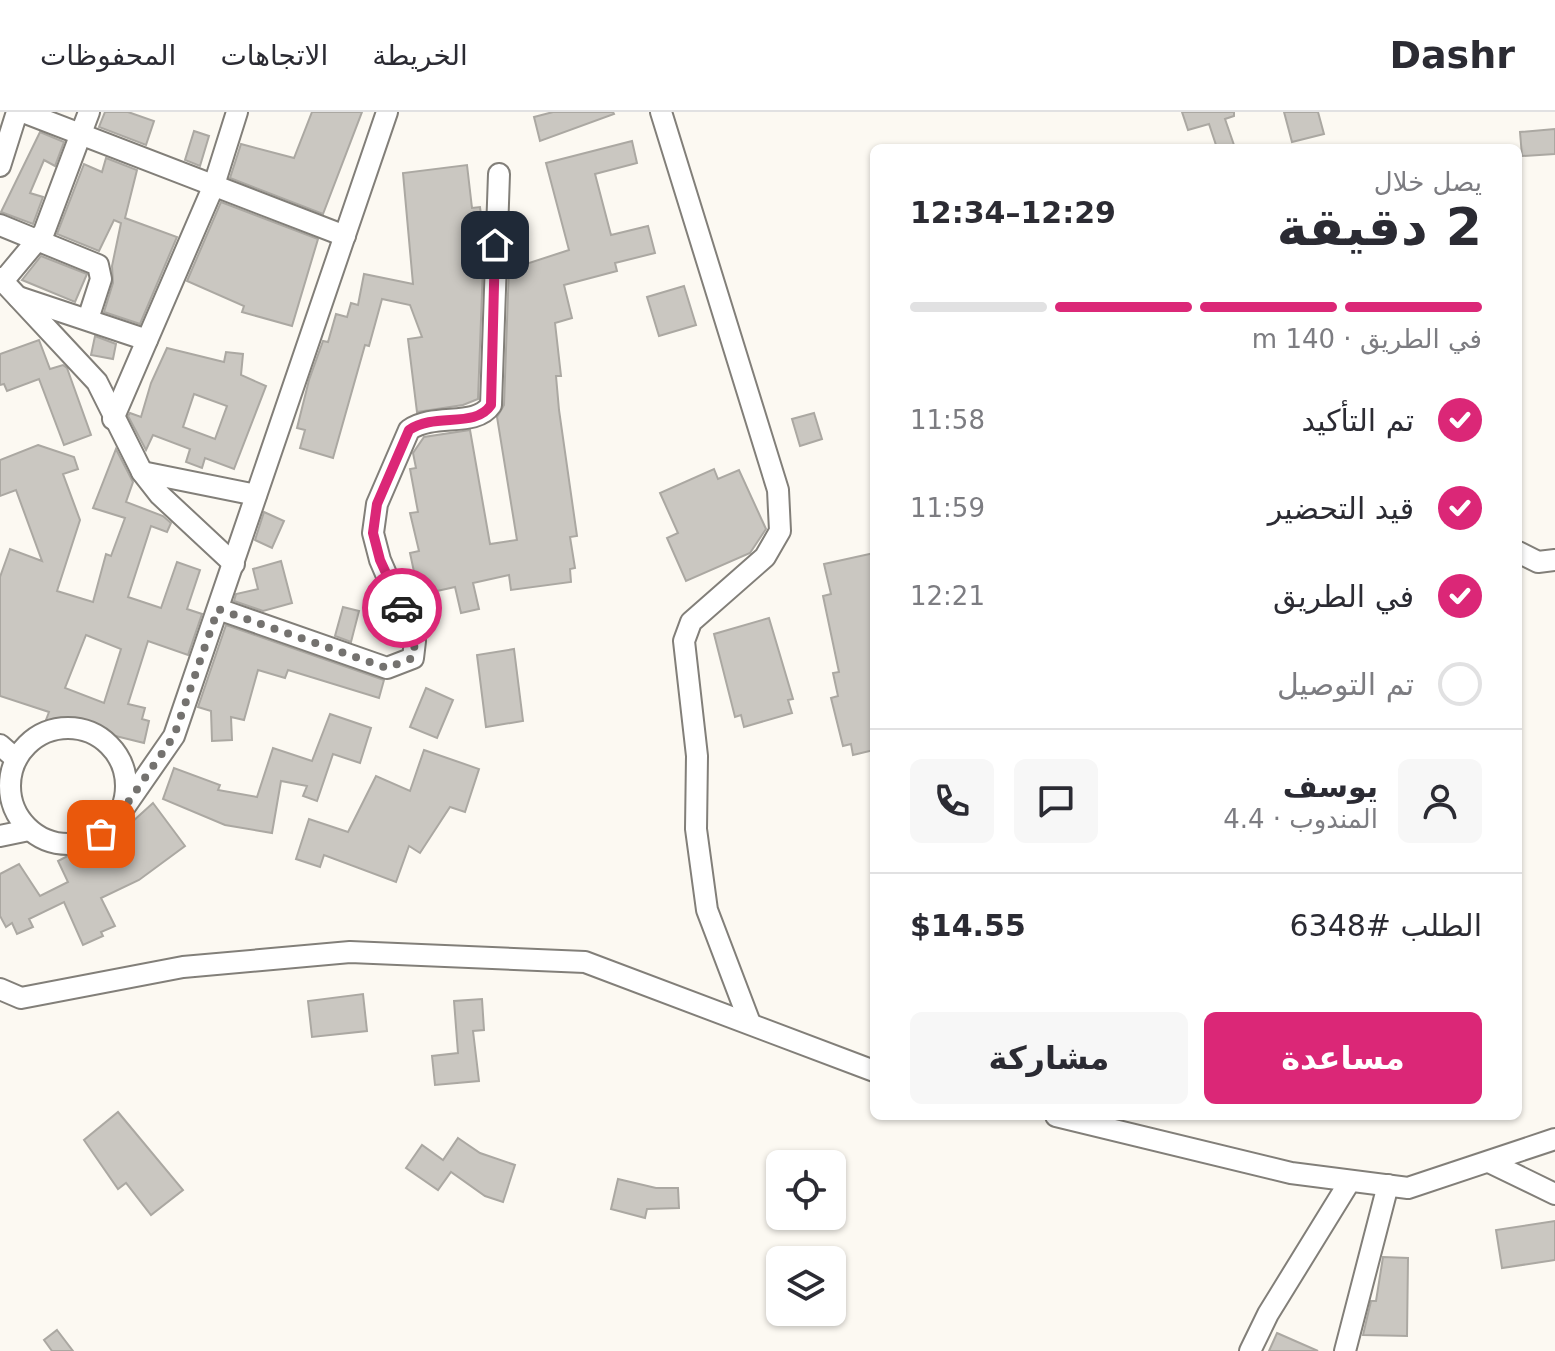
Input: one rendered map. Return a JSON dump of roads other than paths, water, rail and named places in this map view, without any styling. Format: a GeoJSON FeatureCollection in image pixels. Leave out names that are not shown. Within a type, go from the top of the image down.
{"type":"FeatureCollection","features":[{"type":"Feature","properties":{"kind":"street"},"geometry":{"type":"LineString","coordinates":[[0,166],[17,112]]}},
{"type":"Feature","properties":{"kind":"street"},"geometry":{"type":"LineString","coordinates":[[23,112],[82,132],[345,236]]}},
{"type":"Feature","properties":{"kind":"street"},"geometry":{"type":"LineString","coordinates":[[89,112],[44,232],[2,280],[97,382],[142,472],[160,495],[234,564]]}},
{"type":"Feature","properties":{"kind":"street"},"geometry":{"type":"LineString","coordinates":[[113,419],[214,185],[237,112]]}},
{"type":"Feature","properties":{"kind":"street"},"geometry":{"type":"LineString","coordinates":[[115,821],[123,804],[126,785],[122,766],[113,749],[99,736],[81,729],[62,727],[43,733],[8,752],[10,796],[17,814],[29,830],[45,840],[64,844],[92,838],[115,821],[174,736],[387,112]]}},
{"type":"Feature","properties":{"kind":"street"},"geometry":{"type":"LineString","coordinates":[[661,112],[778,490],[780,531],[765,557],[691,622],[684,641],[697,756],[696,829],[707,910],[750,1023]]}},
{"type":"Feature","properties":{"kind":"street"},"geometry":{"type":"LineString","coordinates":[[218,609],[387,668],[413,658],[415,641],[380,560],[373,533],[377,504],[409,430],[432,419],[477,418],[491,405],[499,174]]}},
{"type":"Feature","properties":{"kind":"street"},"geometry":{"type":"LineString","coordinates":[[0,225],[98,265],[102,270],[88,319]]}},
{"type":"Feature","properties":{"kind":"street"},"geometry":{"type":"LineString","coordinates":[[18,297],[147,340]]}},
{"type":"Feature","properties":{"kind":"street"},"geometry":{"type":"LineString","coordinates":[[142,472],[256,495]]}},
{"type":"Feature","properties":{"kind":"street"},"geometry":{"type":"LineString","coordinates":[[1522,554],[1538,562],[1555,560]]}},
{"type":"Feature","properties":{"kind":"street"},"geometry":{"type":"LineString","coordinates":[[0,836],[29,830]]}},
{"type":"Feature","properties":{"kind":"street"},"geometry":{"type":"LineString","coordinates":[[0,989],[21,998],[183,967],[350,952],[585,962],[870,1069]]}},
{"type":"Feature","properties":{"kind":"street"},"geometry":{"type":"LineString","coordinates":[[1072,1120],[1291,1173],[1408,1188],[1491,1163],[1555,1139]]}},
{"type":"Feature","properties":{"kind":"street"},"geometry":{"type":"LineString","coordinates":[[1491,1163],[1555,1194]]}},
{"type":"Feature","properties":{"kind":"street"},"geometry":{"type":"LineString","coordinates":[[1250,1351],[1268,1314],[1350,1181]]}},
{"type":"Feature","properties":{"kind":"street"},"geometry":{"type":"LineString","coordinates":[[1345,1351],[1388,1185]]}}]}
